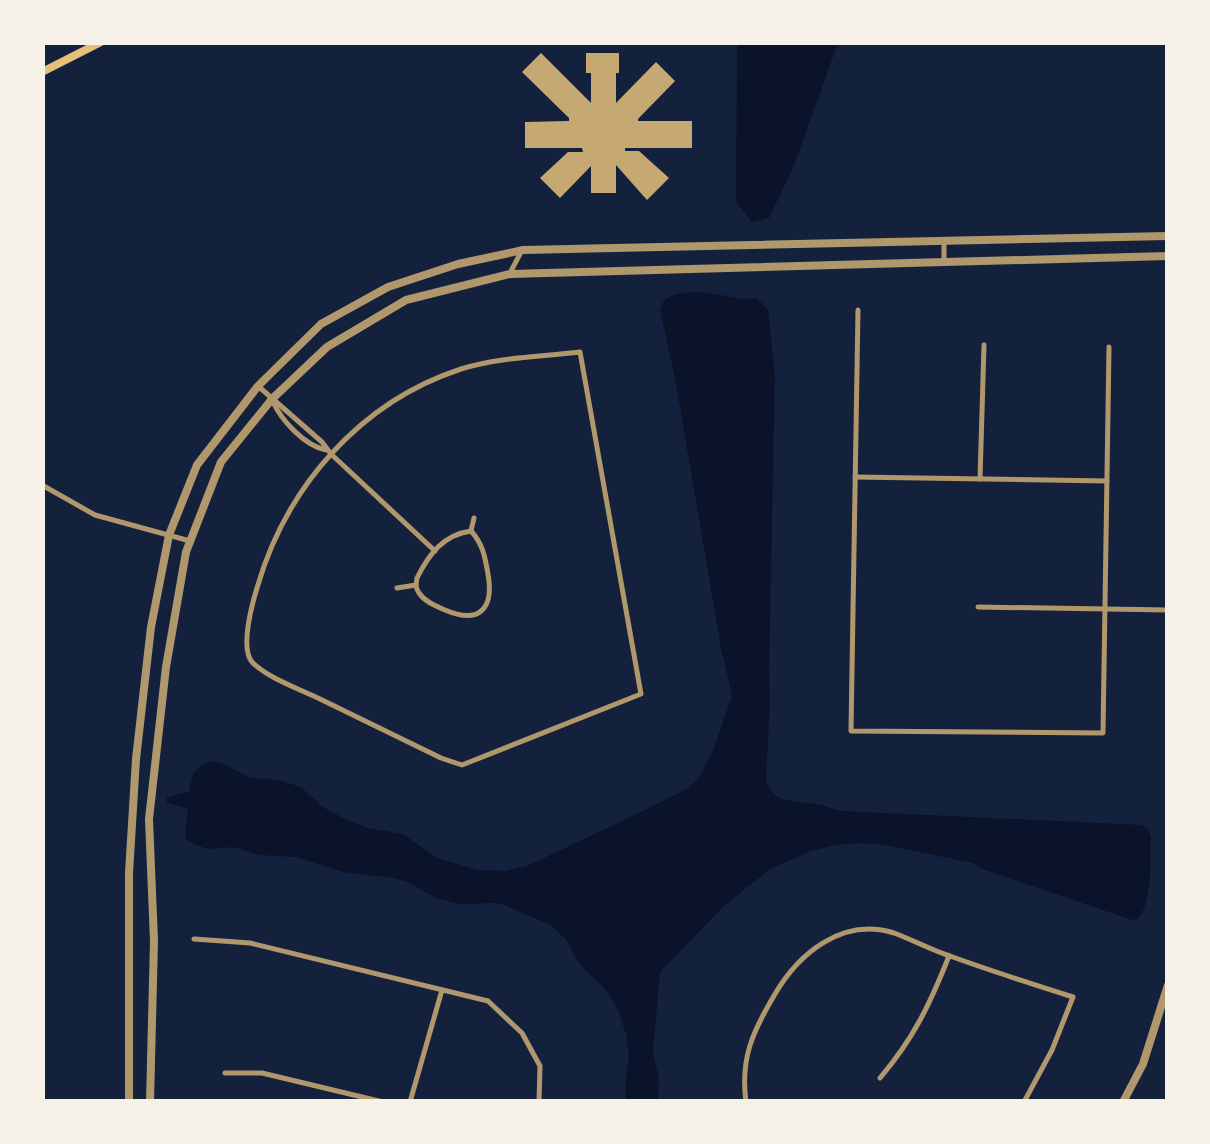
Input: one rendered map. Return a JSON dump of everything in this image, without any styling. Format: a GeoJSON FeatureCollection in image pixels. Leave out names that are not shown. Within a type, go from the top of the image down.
{"type":"FeatureCollection","features":[{"type":"Feature","properties":{"kind":"main road"},"geometry":{"type":"LineString","coordinates":[[42,72],[101,42]]}},
{"type":"Feature","properties":{"kind":"street"},"geometry":{"type":"LineString","coordinates":[[129,1102],[132,803],[151,627],[169,535],[197,465],[258,386],[321,324],[388,287],[458,264],[522,250],[1168,236]]}},
{"type":"Feature","properties":{"kind":"street"},"geometry":{"type":"LineString","coordinates":[[944,241],[944,262]]}},
{"type":"Feature","properties":{"kind":"street"},"geometry":{"type":"LineString","coordinates":[[510,274],[522,250]]}},
{"type":"Feature","properties":{"kind":"street"},"geometry":{"type":"LineString","coordinates":[[150,1102],[154,941],[149,819],[166,667],[186,552],[221,462],[272,399],[327,347],[406,300],[510,274],[1168,256]]}},
{"type":"Feature","properties":{"kind":"street"},"geometry":{"type":"LineString","coordinates":[[858,310],[851,731],[1103,733],[1109,347]]}},
{"type":"Feature","properties":{"kind":"street"},"geometry":{"type":"LineString","coordinates":[[980,479],[984,345]]}},
{"type":"Feature","properties":{"kind":"street"},"geometry":{"type":"LineString","coordinates":[[580,352],[640,694],[462,765],[291,686],[248,658],[246,643],[252,610],[272,545],[329,452],[376,412],[421,384],[508,358],[580,352]]}},
{"type":"Feature","properties":{"kind":"street"},"geometry":{"type":"LineString","coordinates":[[258,386],[435,550]]}},
{"type":"Feature","properties":{"kind":"street"},"geometry":{"type":"LineString","coordinates":[[856,477],[1107,480]]}},
{"type":"Feature","properties":{"kind":"street"},"geometry":{"type":"LineString","coordinates":[[42,485],[95,515],[190,541]]}},
{"type":"Feature","properties":{"kind":"street"},"geometry":{"type":"LineString","coordinates":[[471,531],[474,518]]}},
{"type":"Feature","properties":{"kind":"street"},"geometry":{"type":"LineString","coordinates":[[471,531],[485,558],[489,600],[485,608],[458,616],[423,598],[416,586],[420,572],[442,542],[471,531]]}},
{"type":"Feature","properties":{"kind":"street"},"geometry":{"type":"LineString","coordinates":[[398,588],[416,586]]}},
{"type":"Feature","properties":{"kind":"street"},"geometry":{"type":"LineString","coordinates":[[978,607],[1168,610]]}},
{"type":"Feature","properties":{"kind":"street"},"geometry":{"type":"LineString","coordinates":[[746,1102],[746,1056],[754,1030],[780,984],[811,949],[827,939],[847,932],[879,931],[1073,997],[1052,1050],[1024,1102]]}},
{"type":"Feature","properties":{"kind":"street"},"geometry":{"type":"LineString","coordinates":[[194,939],[250,943],[488,1001],[522,1033],[540,1066],[538,1102]]}},
{"type":"Feature","properties":{"kind":"street"},"geometry":{"type":"LineString","coordinates":[[880,1078],[930,1005],[949,956]]}},
{"type":"Feature","properties":{"kind":"street"},"geometry":{"type":"LineString","coordinates":[[1123,1102],[1143,1064],[1168,986]]}},
{"type":"Feature","properties":{"kind":"street"},"geometry":{"type":"LineString","coordinates":[[410,1102],[442,990]]}},
{"type":"Feature","properties":{"kind":"street"},"geometry":{"type":"LineString","coordinates":[[225,1073],[262,1073],[383,1102]]}},
{"type":"Feature","properties":{"kind":"water"},"geometry":{"type":"Polygon","coordinates":[[[737,43],[838,43],[793,168],[769,218],[752,222],[736,202],[737,43]]]}},
{"type":"Feature","properties":{"kind":"water"},"geometry":{"type":"Polygon","coordinates":[[[702,292],[757,298],[768,310],[775,374],[766,779],[773,793],[785,800],[842,811],[1142,825],[1151,836],[1150,879],[1143,911],[1138,919],[1132,920],[973,863],[880,844],[856,843],[810,851],[769,870],[725,905],[660,972],[653,1051],[658,1101],[626,1101],[629,1056],[617,1007],[551,925],[496,903],[461,904],[438,899],[393,878],[343,872],[296,857],[195,845],[185,836],[188,809],[167,803],[167,797],[189,792],[198,768],[211,761],[222,763],[250,778],[279,780],[301,787],[323,807],[343,818],[368,828],[403,834],[437,858],[478,870],[506,871],[529,865],[643,811],[687,789],[698,779],[712,753],[732,696],[660,310],[671,296],[702,292]]]}},
{"type":"Feature","properties":{"kind":"building"},"geometry":{"type":"Polygon","coordinates":[[[541,53],[591,103],[586,53],[619,53],[616,103],[656,62],[675,81],[638,121],[692,121],[692,148],[625,148],[639,151],[669,178],[647,200],[616,165],[616,193],[591,193],[591,166],[560,198],[540,178],[568,152],[583,152],[582,148],[525,148],[525,122],[569,121],[522,72],[541,53]]]}}]}
